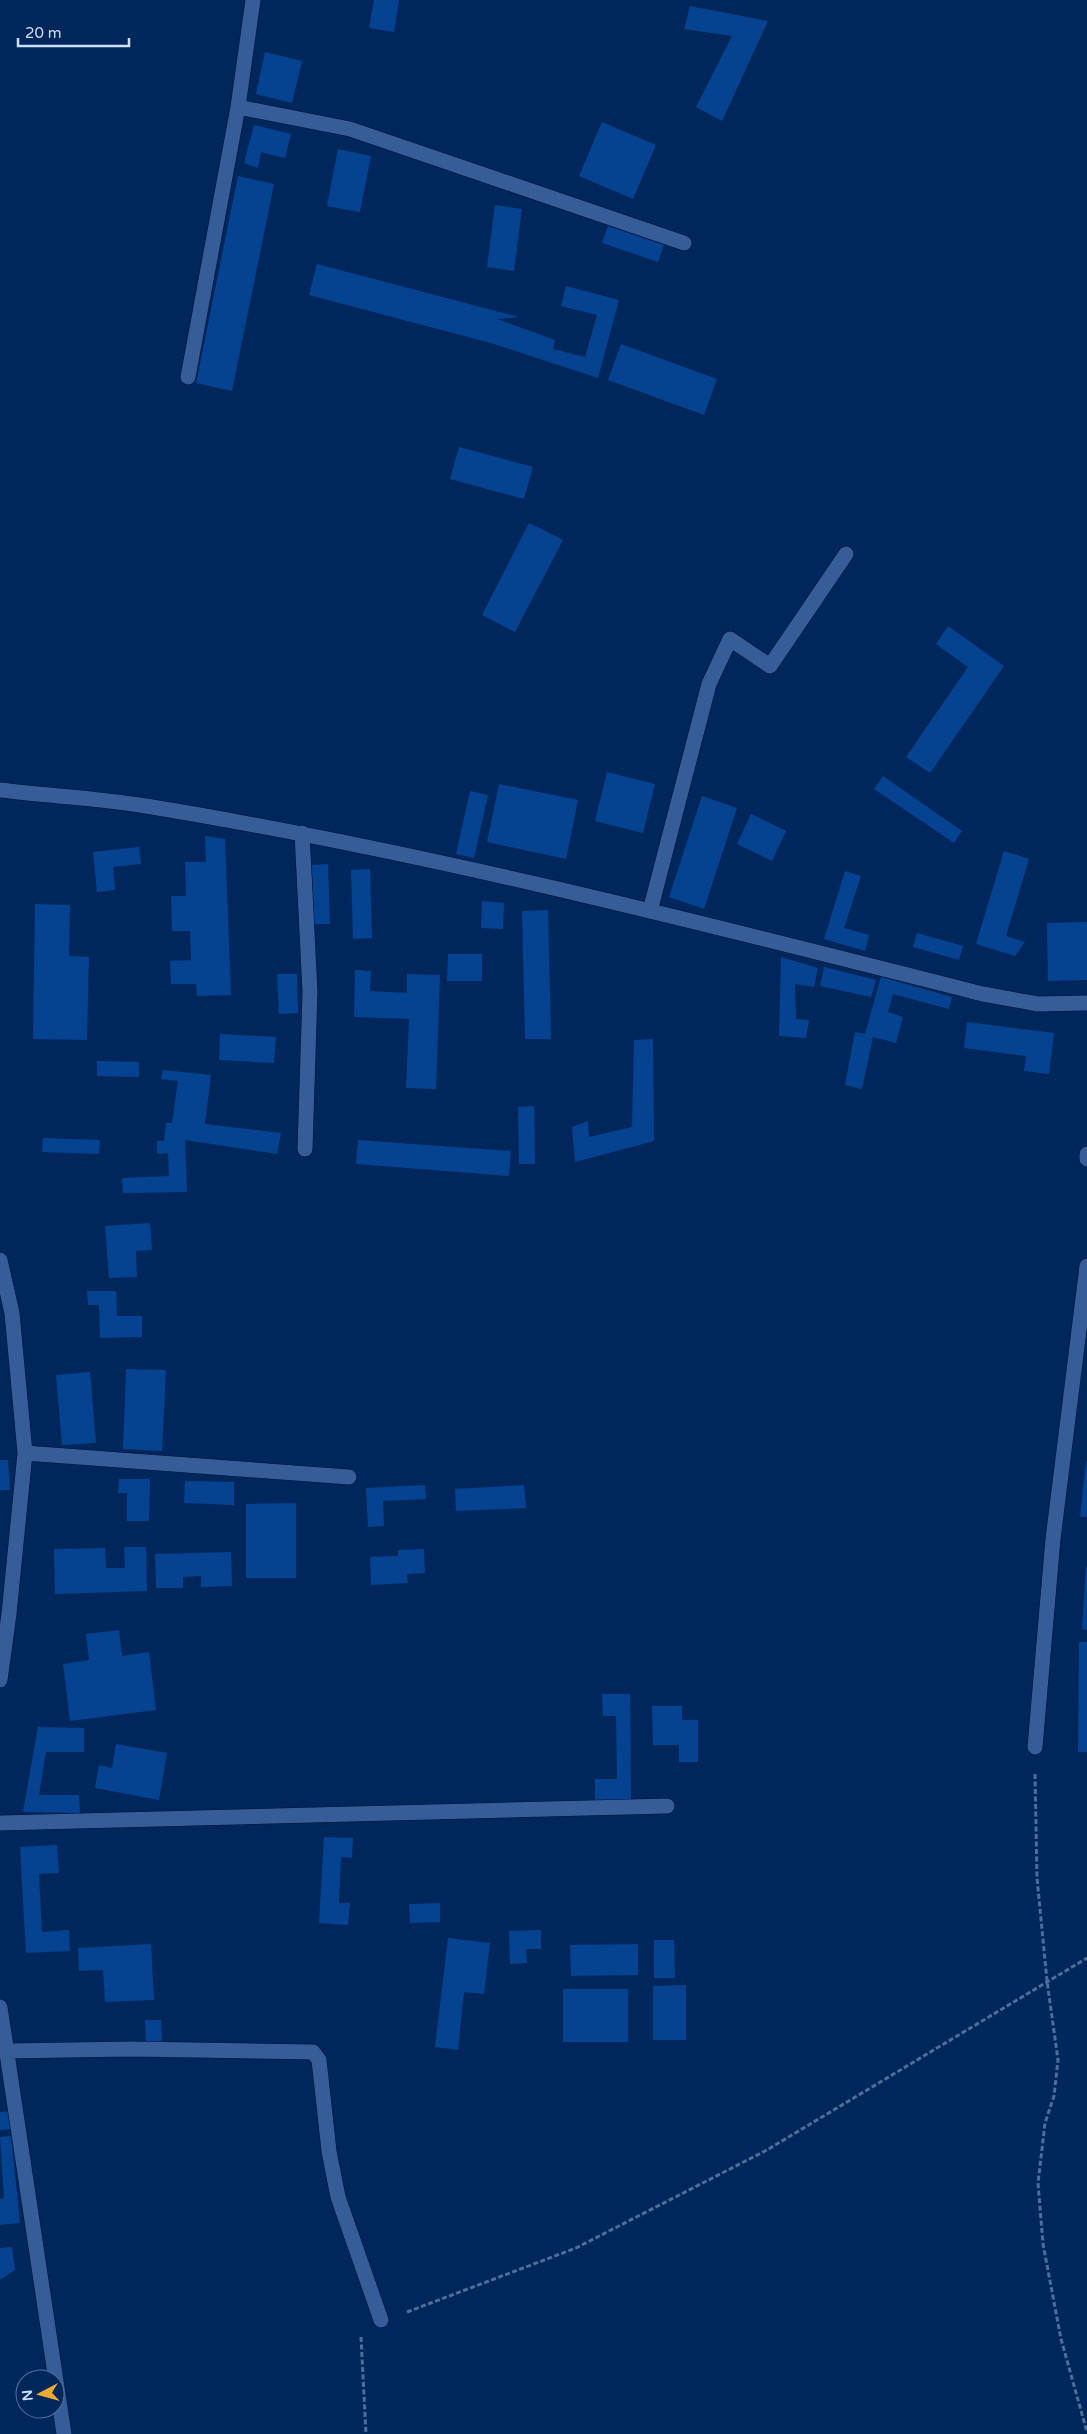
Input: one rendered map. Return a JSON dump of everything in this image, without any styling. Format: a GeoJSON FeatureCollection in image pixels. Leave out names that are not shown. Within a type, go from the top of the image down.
{"type":"FeatureCollection","features":[{"type":"Feature","properties":{"kind":"street"},"geometry":{"type":"LineString","coordinates":[[188,377],[238,107],[253,0]]}},
{"type":"Feature","properties":{"kind":"street"},"geometry":{"type":"LineString","coordinates":[[238,107],[350,129],[684,243]]}},
{"type":"Feature","properties":{"kind":"street"},"geometry":{"type":"LineString","coordinates":[[650,911],[709,684],[730,639],[770,666],[846,554]]}},
{"type":"Feature","properties":{"kind":"street"},"geometry":{"type":"LineString","coordinates":[[0,790],[142,805],[302,834],[650,911],[983,994],[1038,1004],[1087,1002]]}},
{"type":"Feature","properties":{"kind":"street"},"geometry":{"type":"LineString","coordinates":[[302,834],[310,992],[304,1149]]}},
{"type":"Feature","properties":{"kind":"street"},"geometry":{"type":"LineString","coordinates":[[1087,1154],[1087,1159]]}},
{"type":"Feature","properties":{"kind":"street"},"geometry":{"type":"LineString","coordinates":[[0,1260],[12,1313],[25,1453],[4,1614],[0,1680]]}},
{"type":"Feature","properties":{"kind":"street"},"geometry":{"type":"LineString","coordinates":[[1034,1747],[1053,1540],[1087,1266]]}},
{"type":"Feature","properties":{"kind":"street"},"geometry":{"type":"LineString","coordinates":[[25,1453],[349,1477]]}},
{"type":"Feature","properties":{"kind":"street"},"geometry":{"type":"LineString","coordinates":[[0,1823],[667,1806]]}},
{"type":"Feature","properties":{"kind":"street"},"geometry":{"type":"LineString","coordinates":[[0,2007],[64,2434]]}},
{"type":"Feature","properties":{"kind":"street"},"geometry":{"type":"LineString","coordinates":[[7,2051],[140,2049],[313,2052],[319,2060],[329,2151],[338,2197],[381,2320]]}},
{"type":"Feature","properties":{"kind":"path"},"geometry":{"type":"LineString","coordinates":[[1034,1747],[1037,1878],[1047,1981],[1058,2060],[1054,2096],[1046,2123],[1038,2183],[1043,2244],[1061,2339],[1087,2432]]}},
{"type":"Feature","properties":{"kind":"path"},"geometry":{"type":"LineString","coordinates":[[366,2434],[360,2335],[381,2320],[409,2312],[576,2248],[767,2150],[1087,1958]]}},
{"type":"Feature","properties":{"kind":"building"},"geometry":{"type":"Polygon","coordinates":[[[374,0],[399,0],[394,32],[369,28],[374,0]]]}},
{"type":"Feature","properties":{"kind":"building"},"geometry":{"type":"Polygon","coordinates":[[[690,6],[768,21],[722,121],[696,107],[732,36],[684,29],[690,6]]]}},
{"type":"Feature","properties":{"kind":"building"},"geometry":{"type":"Polygon","coordinates":[[[265,52],[302,61],[292,103],[256,94],[265,52]]]}},
{"type":"Feature","properties":{"kind":"building"},"geometry":{"type":"Polygon","coordinates":[[[602,122],[656,145],[633,199],[579,176],[602,122]]]}},
{"type":"Feature","properties":{"kind":"building"},"geometry":{"type":"Polygon","coordinates":[[[254,125],[291,134],[285,158],[261,152],[258,168],[244,163],[254,125]]]}},
{"type":"Feature","properties":{"kind":"building"},"geometry":{"type":"Polygon","coordinates":[[[338,149],[371,156],[360,212],[327,206],[338,149]]]}},
{"type":"Feature","properties":{"kind":"building"},"geometry":{"type":"Polygon","coordinates":[[[238,176],[274,184],[232,391],[196,383],[238,176]]]}},
{"type":"Feature","properties":{"kind":"building"},"geometry":{"type":"Polygon","coordinates":[[[495,205],[522,209],[514,271],[487,267],[495,205]]]}},
{"type":"Feature","properties":{"kind":"building"},"geometry":{"type":"Polygon","coordinates":[[[608,226],[664,245],[658,262],[602,243],[608,226]]]}},
{"type":"Feature","properties":{"kind":"building"},"geometry":{"type":"Polygon","coordinates":[[[317,264],[519,317],[497,319],[555,340],[553,349],[585,357],[597,315],[561,306],[566,286],[619,300],[598,378],[491,343],[309,295],[317,264]]]}},
{"type":"Feature","properties":{"kind":"building"},"geometry":{"type":"Polygon","coordinates":[[[621,344],[717,379],[704,415],[608,380],[621,344]]]}},
{"type":"Feature","properties":{"kind":"building"},"geometry":{"type":"Polygon","coordinates":[[[459,447],[533,467],[524,499],[450,479],[459,447]]]}},
{"type":"Feature","properties":{"kind":"building"},"geometry":{"type":"Polygon","coordinates":[[[529,523],[563,540],[515,632],[482,615],[529,523]]]}},
{"type":"Feature","properties":{"kind":"building"},"geometry":{"type":"Polygon","coordinates":[[[948,626],[1004,666],[930,773],[906,757],[968,667],[936,644],[948,626]]]}},
{"type":"Feature","properties":{"kind":"building"},"geometry":{"type":"Polygon","coordinates":[[[607,772],[655,784],[643,833],[595,821],[607,772]]]}},
{"type":"Feature","properties":{"kind":"building"},"geometry":{"type":"Polygon","coordinates":[[[883,776],[962,831],[954,843],[874,789],[883,776]]]}},
{"type":"Feature","properties":{"kind":"building"},"geometry":{"type":"Polygon","coordinates":[[[499,784],[578,800],[566,859],[487,842],[499,784]]]}},
{"type":"Feature","properties":{"kind":"building"},"geometry":{"type":"Polygon","coordinates":[[[470,791],[488,795],[474,858],[456,854],[470,791]]]}},
{"type":"Feature","properties":{"kind":"building"},"geometry":{"type":"Polygon","coordinates":[[[702,796],[737,808],[704,909],[669,897],[702,796]]]}},
{"type":"Feature","properties":{"kind":"building"},"geometry":{"type":"Polygon","coordinates":[[[751,814],[786,831],[772,861],[737,844],[751,814]]]}},
{"type":"Feature","properties":{"kind":"building"},"geometry":{"type":"Polygon","coordinates":[[[205,836],[225,839],[231,995],[197,996],[196,984],[171,984],[170,961],[191,960],[190,931],[172,931],[171,896],[186,896],[185,862],[206,862],[205,836]]]}},
{"type":"Feature","properties":{"kind":"building"},"geometry":{"type":"Polygon","coordinates":[[[139,847],[141,864],[113,867],[115,890],[97,892],[93,852],[139,847]]]}},
{"type":"Feature","properties":{"kind":"building"},"geometry":{"type":"Polygon","coordinates":[[[1004,851],[1029,859],[1006,936],[1025,942],[1015,956],[976,944],[1004,851]]]}},
{"type":"Feature","properties":{"kind":"building"},"geometry":{"type":"Polygon","coordinates":[[[328,864],[330,924],[314,924],[312,865],[328,864]]]}},
{"type":"Feature","properties":{"kind":"building"},"geometry":{"type":"Polygon","coordinates":[[[370,869],[372,938],[353,939],[351,870],[370,869]]]}},
{"type":"Feature","properties":{"kind":"building"},"geometry":{"type":"Polygon","coordinates":[[[845,871],[861,876],[844,928],[869,935],[865,951],[824,939],[845,871]]]}},
{"type":"Feature","properties":{"kind":"building"},"geometry":{"type":"Polygon","coordinates":[[[482,901],[504,903],[503,929],[481,928],[482,901]]]}},
{"type":"Feature","properties":{"kind":"building"},"geometry":{"type":"Polygon","coordinates":[[[35,904],[70,905],[69,956],[89,957],[87,1040],[33,1039],[35,904]]]}},
{"type":"Feature","properties":{"kind":"building"},"geometry":{"type":"Polygon","coordinates":[[[548,910],[551,1039],[525,1039],[522,911],[548,910]]]}},
{"type":"Feature","properties":{"kind":"building"},"geometry":{"type":"Polygon","coordinates":[[[1087,922],[1087,980],[1048,981],[1047,923],[1087,922]]]}},
{"type":"Feature","properties":{"kind":"building"},"geometry":{"type":"Polygon","coordinates":[[[917,933],[963,946],[959,960],[913,947],[917,933]]]}},
{"type":"Feature","properties":{"kind":"building"},"geometry":{"type":"Polygon","coordinates":[[[448,954],[482,954],[482,981],[447,981],[448,954]]]}},
{"type":"Feature","properties":{"kind":"building"},"geometry":{"type":"Polygon","coordinates":[[[781,957],[818,968],[814,987],[795,984],[796,1019],[809,1020],[806,1038],[779,1036],[781,957]]]}},
{"type":"Feature","properties":{"kind":"building"},"geometry":{"type":"Polygon","coordinates":[[[824,967],[876,980],[871,997],[820,986],[824,967]]]}},
{"type":"Feature","properties":{"kind":"building"},"geometry":{"type":"Polygon","coordinates":[[[355,970],[371,971],[370,991],[407,993],[407,974],[440,975],[436,1089],[406,1088],[409,1019],[354,1017],[355,970]]]}},
{"type":"Feature","properties":{"kind":"building"},"geometry":{"type":"Polygon","coordinates":[[[277,974],[297,974],[298,1013],[279,1014],[277,974]]]}},
{"type":"Feature","properties":{"kind":"building"},"geometry":{"type":"Polygon","coordinates":[[[881,977],[952,997],[949,1009],[893,994],[888,1012],[903,1017],[896,1043],[873,1037],[862,1089],[845,1085],[855,1032],[865,1034],[881,977]]]}},
{"type":"Feature","properties":{"kind":"building"},"geometry":{"type":"Polygon","coordinates":[[[967,1022],[1054,1033],[1049,1074],[1024,1071],[1026,1056],[964,1048],[967,1022]]]}},
{"type":"Feature","properties":{"kind":"building"},"geometry":{"type":"Polygon","coordinates":[[[220,1034],[276,1037],[274,1063],[219,1060],[220,1034]]]}},
{"type":"Feature","properties":{"kind":"building"},"geometry":{"type":"Polygon","coordinates":[[[653,1039],[654,1141],[575,1162],[572,1127],[588,1121],[589,1137],[632,1127],[634,1040],[653,1039]]]}},
{"type":"Feature","properties":{"kind":"building"},"geometry":{"type":"Polygon","coordinates":[[[97,1061],[139,1062],[139,1077],[97,1076],[97,1061]]]}},
{"type":"Feature","properties":{"kind":"building"},"geometry":{"type":"Polygon","coordinates":[[[163,1070],[211,1075],[205,1124],[281,1133],[277,1154],[185,1140],[187,1192],[123,1193],[122,1178],[169,1176],[168,1153],[157,1154],[157,1141],[164,1141],[166,1123],[172,1123],[178,1081],[161,1079],[163,1070]]]}},
{"type":"Feature","properties":{"kind":"building"},"geometry":{"type":"Polygon","coordinates":[[[534,1106],[535,1164],[519,1164],[518,1107],[534,1106]]]}},
{"type":"Feature","properties":{"kind":"building"},"geometry":{"type":"Polygon","coordinates":[[[43,1138],[100,1140],[99,1154],[42,1152],[43,1138]]]}},
{"type":"Feature","properties":{"kind":"building"},"geometry":{"type":"Polygon","coordinates":[[[358,1140],[511,1151],[509,1176],[356,1164],[358,1140]]]}},
{"type":"Feature","properties":{"kind":"building"},"geometry":{"type":"Polygon","coordinates":[[[150,1223],[152,1250],[136,1251],[137,1277],[109,1278],[105,1226],[150,1223]]]}},
{"type":"Feature","properties":{"kind":"building"},"geometry":{"type":"Polygon","coordinates":[[[87,1291],[116,1291],[117,1316],[142,1316],[142,1337],[100,1338],[99,1305],[88,1305],[87,1291]]]}},
{"type":"Feature","properties":{"kind":"building"},"geometry":{"type":"Polygon","coordinates":[[[126,1369],[166,1370],[162,1451],[123,1449],[126,1369]]]}},
{"type":"Feature","properties":{"kind":"building"},"geometry":{"type":"Polygon","coordinates":[[[90,1372],[96,1443],[62,1445],[56,1375],[90,1372]]]}},
{"type":"Feature","properties":{"kind":"building"},"geometry":{"type":"Polygon","coordinates":[[[0,1460],[8,1460],[10,1490],[0,1490],[0,1460]]]}},
{"type":"Feature","properties":{"kind":"building"},"geometry":{"type":"Polygon","coordinates":[[[1086,1461],[1087,1517],[1080,1517],[1086,1461]]]}},
{"type":"Feature","properties":{"kind":"building"},"geometry":{"type":"Polygon","coordinates":[[[119,1479],[150,1479],[149,1521],[127,1521],[127,1493],[118,1493],[119,1479]]]}},
{"type":"Feature","properties":{"kind":"building"},"geometry":{"type":"Polygon","coordinates":[[[185,1481],[234,1482],[234,1505],[184,1503],[185,1481]]]}},
{"type":"Feature","properties":{"kind":"building"},"geometry":{"type":"Polygon","coordinates":[[[425,1485],[426,1499],[383,1501],[384,1526],[368,1527],[366,1488],[425,1485]]]}},
{"type":"Feature","properties":{"kind":"building"},"geometry":{"type":"Polygon","coordinates":[[[524,1485],[526,1508],[456,1511],[455,1489],[524,1485]]]}},
{"type":"Feature","properties":{"kind":"building"},"geometry":{"type":"Polygon","coordinates":[[[296,1503],[296,1578],[246,1578],[246,1504],[296,1503]]]}},
{"type":"Feature","properties":{"kind":"building"},"geometry":{"type":"Polygon","coordinates":[[[124,1547],[146,1547],[147,1591],[55,1594],[54,1549],[105,1548],[106,1568],[125,1568],[124,1547]]]}},
{"type":"Feature","properties":{"kind":"building"},"geometry":{"type":"Polygon","coordinates":[[[424,1549],[425,1573],[407,1574],[408,1583],[371,1585],[370,1557],[398,1556],[398,1550],[424,1549]]]}},
{"type":"Feature","properties":{"kind":"building"},"geometry":{"type":"Polygon","coordinates":[[[231,1552],[232,1586],[201,1587],[201,1576],[183,1577],[183,1588],[156,1588],[155,1554],[231,1552]]]}},
{"type":"Feature","properties":{"kind":"building"},"geometry":{"type":"Polygon","coordinates":[[[1087,1567],[1087,1630],[1082,1629],[1087,1567]]]}},
{"type":"Feature","properties":{"kind":"building"},"geometry":{"type":"Polygon","coordinates":[[[119,1630],[122,1656],[149,1652],[156,1710],[70,1721],[63,1664],[89,1660],[86,1634],[119,1630]]]}},
{"type":"Feature","properties":{"kind":"building"},"geometry":{"type":"Polygon","coordinates":[[[1079,1642],[1087,1642],[1087,1752],[1078,1752],[1079,1642]]]}},
{"type":"Feature","properties":{"kind":"building"},"geometry":{"type":"Polygon","coordinates":[[[602,1694],[630,1694],[631,1801],[595,1801],[595,1779],[617,1779],[616,1716],[603,1716],[602,1694]]]}},
{"type":"Feature","properties":{"kind":"building"},"geometry":{"type":"Polygon","coordinates":[[[652,1706],[682,1706],[682,1720],[698,1720],[698,1762],[679,1762],[679,1745],[653,1745],[652,1706]]]}},
{"type":"Feature","properties":{"kind":"building"},"geometry":{"type":"Polygon","coordinates":[[[38,1727],[84,1728],[84,1752],[46,1752],[39,1795],[79,1795],[80,1813],[23,1812],[38,1727]]]}},
{"type":"Feature","properties":{"kind":"building"},"geometry":{"type":"Polygon","coordinates":[[[116,1744],[167,1753],[159,1800],[95,1788],[99,1765],[112,1768],[116,1744]]]}},
{"type":"Feature","properties":{"kind":"building"},"geometry":{"type":"Polygon","coordinates":[[[324,1837],[353,1838],[352,1858],[341,1857],[339,1903],[350,1903],[348,1925],[319,1923],[324,1837]]]}},
{"type":"Feature","properties":{"kind":"building"},"geometry":{"type":"Polygon","coordinates":[[[57,1845],[59,1873],[39,1874],[42,1932],[69,1930],[70,1951],[26,1953],[20,1847],[57,1845]]]}},
{"type":"Feature","properties":{"kind":"building"},"geometry":{"type":"Polygon","coordinates":[[[440,1903],[440,1922],[410,1923],[409,1904],[440,1903]]]}},
{"type":"Feature","properties":{"kind":"building"},"geometry":{"type":"Polygon","coordinates":[[[541,1930],[541,1949],[526,1949],[527,1963],[510,1964],[509,1931],[541,1930]]]}},
{"type":"Feature","properties":{"kind":"building"},"geometry":{"type":"Polygon","coordinates":[[[448,1938],[490,1943],[484,1994],[464,1992],[458,2050],[435,2047],[448,1938]]]}},
{"type":"Feature","properties":{"kind":"building"},"geometry":{"type":"Polygon","coordinates":[[[654,1940],[674,1940],[675,1978],[654,1978],[654,1940]]]}},
{"type":"Feature","properties":{"kind":"building"},"geometry":{"type":"Polygon","coordinates":[[[151,1944],[154,2000],[105,2002],[103,1970],[79,1971],[78,1948],[151,1944]]]}},
{"type":"Feature","properties":{"kind":"building"},"geometry":{"type":"Polygon","coordinates":[[[638,1944],[638,1975],[571,1976],[570,1945],[638,1944]]]}},
{"type":"Feature","properties":{"kind":"building"},"geometry":{"type":"Polygon","coordinates":[[[686,1985],[686,2040],[653,2040],[653,1986],[686,1985]]]}},
{"type":"Feature","properties":{"kind":"building"},"geometry":{"type":"Polygon","coordinates":[[[563,1989],[628,1989],[628,2042],[563,2042],[563,1989]]]}},
{"type":"Feature","properties":{"kind":"building"},"geometry":{"type":"Polygon","coordinates":[[[145,2020],[161,2020],[162,2043],[146,2044],[145,2020]]]}},
{"type":"Feature","properties":{"kind":"building"},"geometry":{"type":"Polygon","coordinates":[[[12,2111],[13,2129],[0,2130],[0,2112],[12,2111]]]}},
{"type":"Feature","properties":{"kind":"building"},"geometry":{"type":"Polygon","coordinates":[[[11,2136],[20,2223],[0,2225],[0,2199],[4,2198],[0,2137],[11,2136]]]}},
{"type":"Feature","properties":{"kind":"building"},"geometry":{"type":"Polygon","coordinates":[[[12,2247],[15,2270],[0,2280],[0,2248],[12,2247]]]}}]}
